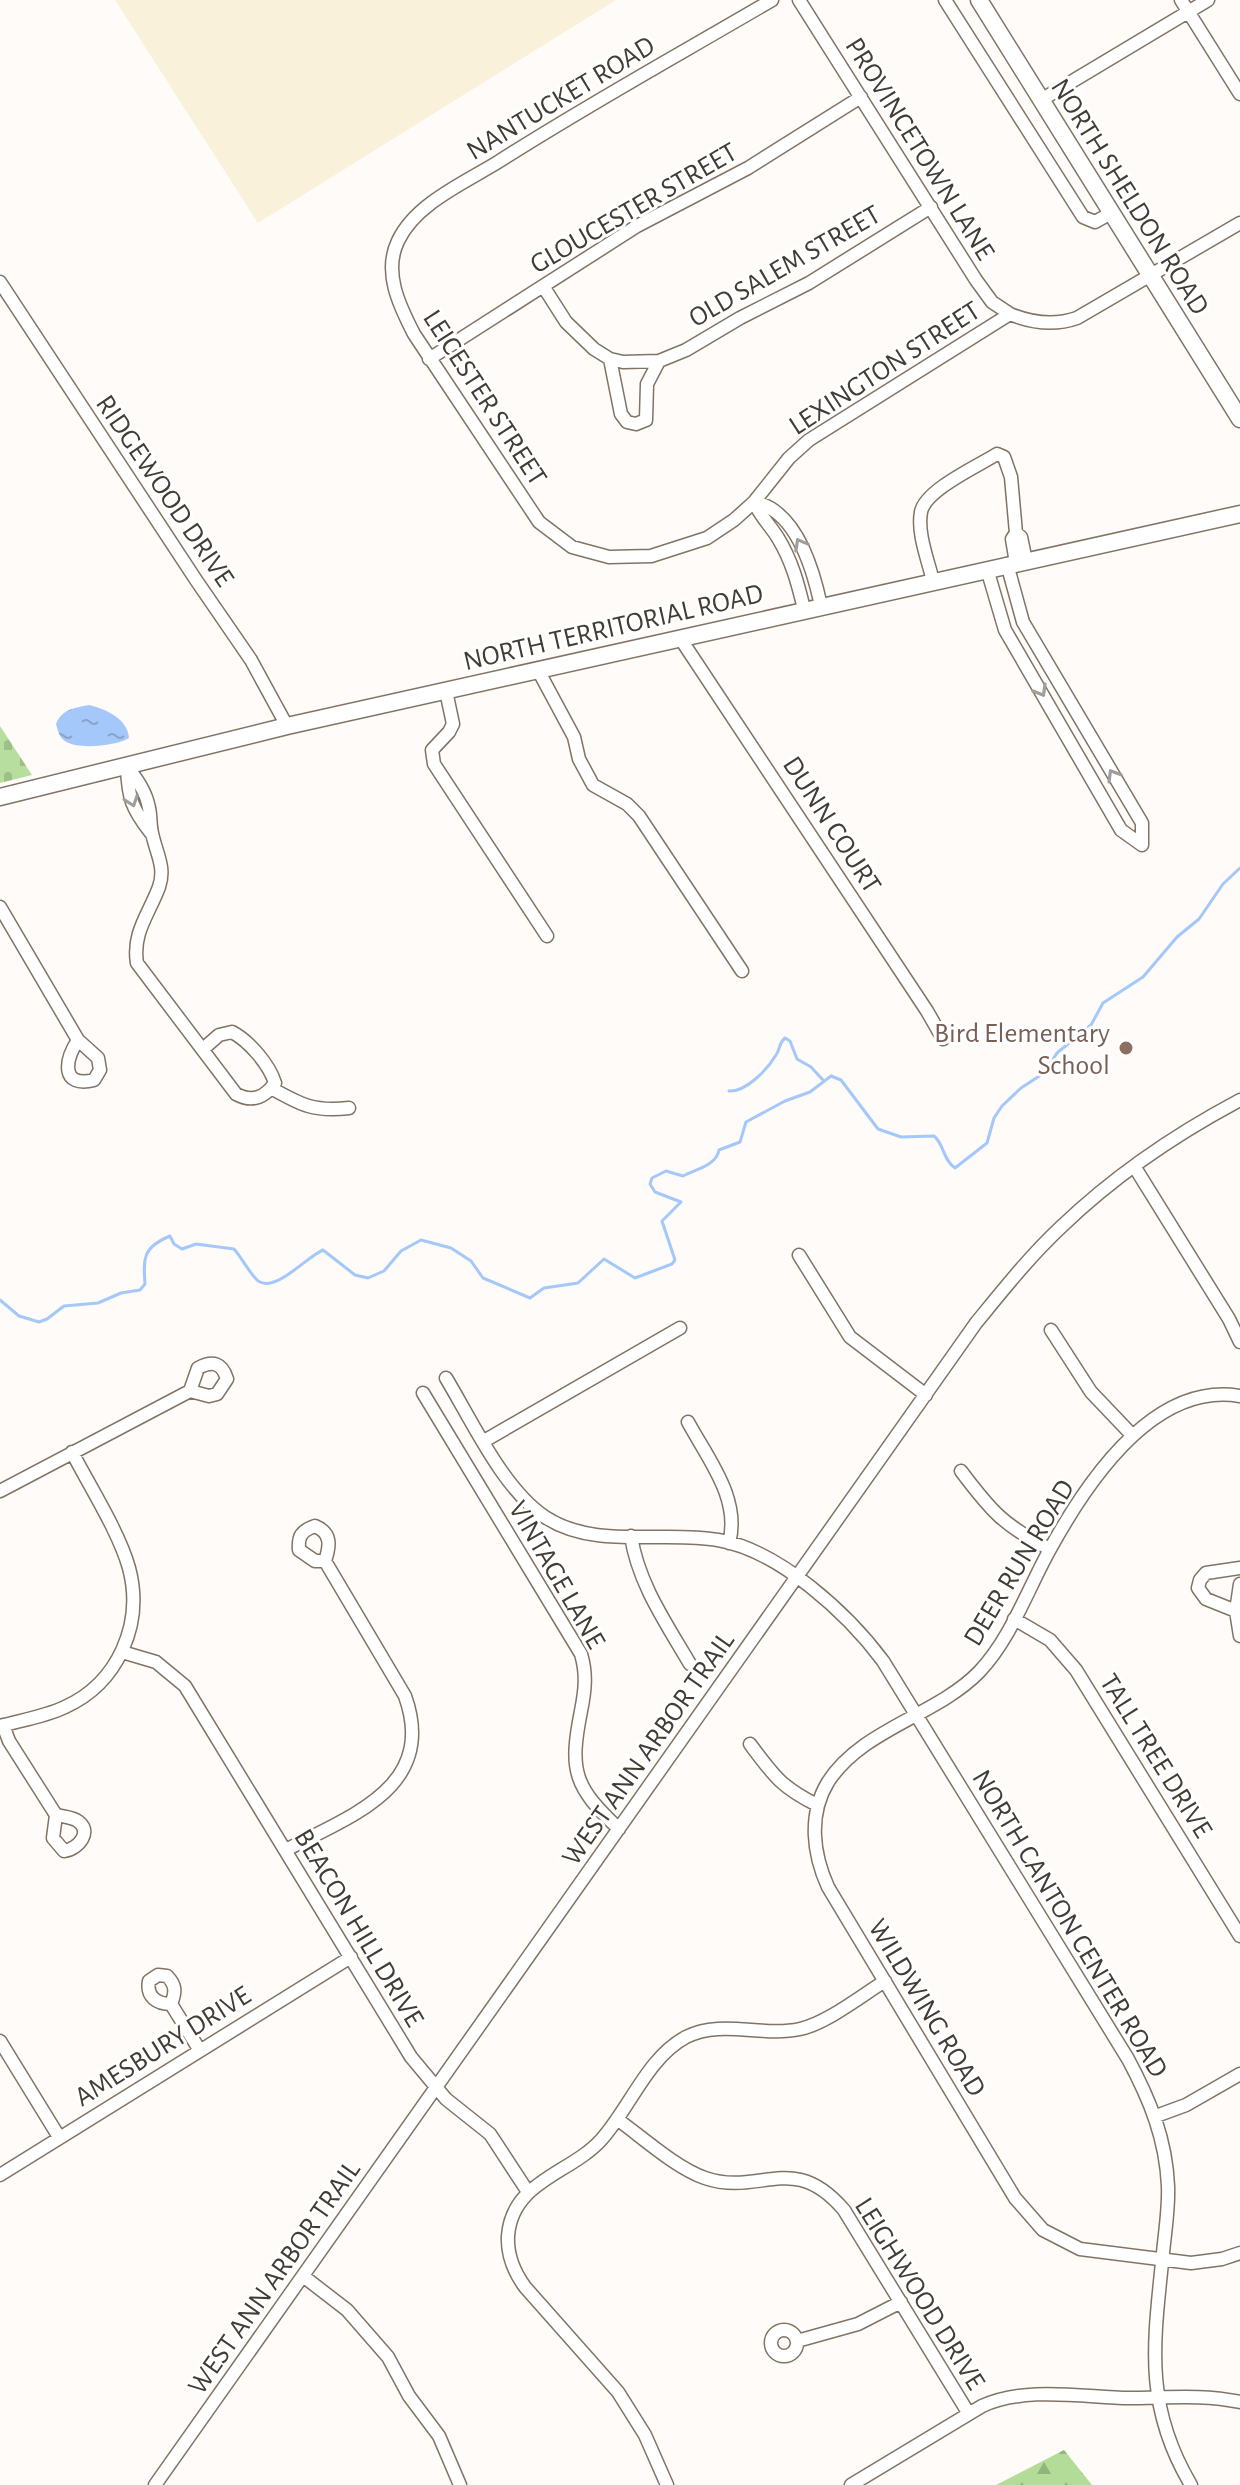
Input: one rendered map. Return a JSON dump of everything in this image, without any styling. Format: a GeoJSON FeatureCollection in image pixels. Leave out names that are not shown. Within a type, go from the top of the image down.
{"type":"FeatureCollection","features":[{"type":"Feature","properties":{"kind":"main road","name":"NORTH SHELDON ROAD"},"geometry":{"type":"LineString","coordinates":[[979,0],[1240,419]]}},
{"type":"Feature","properties":{"kind":"main road","name":"NORTH TERRITORIAL ROAD"},"geometry":{"type":"LineString","coordinates":[[0,797],[287,726],[1240,514]]}},
{"type":"Feature","properties":{"kind":"street","name":"NANTUCKET ROAD"},"geometry":{"type":"LineString","coordinates":[[393,256],[406,227],[440,199],[602,98],[772,0]]}},
{"type":"Feature","properties":{"kind":"street","name":"PROVINCETOWN LANE"},"geometry":{"type":"LineString","coordinates":[[799,0],[976,280],[992,302],[1010,314]]}},
{"type":"Feature","properties":{"kind":"street"},"geometry":{"type":"LineString","coordinates":[[945,0],[1083,217],[1095,222],[1111,213]]}},
{"type":"Feature","properties":{"kind":"street"},"geometry":{"type":"LineString","coordinates":[[1041,100],[1185,6],[1208,0]]}},
{"type":"Feature","properties":{"kind":"street"},"geometry":{"type":"LineString","coordinates":[[1185,6],[1240,94]]}},
{"type":"Feature","properties":{"kind":"street","name":"GLOUCESTER STREET"},"geometry":{"type":"LineString","coordinates":[[429,359],[637,226],[748,168],[861,97]]}},
{"type":"Feature","properties":{"kind":"street","name":"OLD SALEM STREET"},"geometry":{"type":"LineString","coordinates":[[610,359],[636,363],[659,361],[686,350],[809,283],[931,207]]}},
{"type":"Feature","properties":{"kind":"street","name":"LEXINGTON STREET"},"geometry":{"type":"LineString","coordinates":[[572,547],[609,557],[651,556],[707,538],[754,502],[789,458],[809,440],[1010,314],[1037,323],[1069,321],[1240,223]]}},
{"type":"Feature","properties":{"kind":"street","name":"LEICESTER STREET"},"geometry":{"type":"LineString","coordinates":[[393,256],[391,272],[402,311],[429,359],[539,522],[572,547]]}},
{"type":"Feature","properties":{"kind":"street","name":"RIDGEWOOD DRIVE"},"geometry":{"type":"LineString","coordinates":[[0,282],[251,660],[287,726]]}},
{"type":"Feature","properties":{"kind":"street"},"geometry":{"type":"LineString","coordinates":[[543,286],[578,336],[610,359],[621,414],[627,422],[636,424],[646,420],[645,390],[659,361]]}},
{"type":"Feature","properties":{"kind":"street"},"geometry":{"type":"LineString","coordinates":[[933,581],[921,528],[925,501],[997,454],[1004,457],[1011,477],[1016,533],[1012,539],[1023,622],[1142,823],[1142,845],[1121,830],[1005,630],[987,569]]}},
{"type":"Feature","properties":{"kind":"street"},"geometry":{"type":"LineString","coordinates":[[754,502],[761,518],[777,535],[812,608]]}},
{"type":"Feature","properties":{"kind":"street","name":"DUNN COURT"},"geometry":{"type":"LineString","coordinates":[[680,638],[943,1039]]}},
{"type":"Feature","properties":{"kind":"street"},"geometry":{"type":"LineString","coordinates":[[1020,655],[1036,646]]}},
{"type":"Feature","properties":{"kind":"street"},"geometry":{"type":"LineString","coordinates":[[538,670],[574,737],[579,759],[593,785],[627,804],[639,816],[742,971]]}},
{"type":"Feature","properties":{"kind":"street"},"geometry":{"type":"LineString","coordinates":[[446,691],[453,724],[432,750],[434,764],[547,936]]}},
{"type":"Feature","properties":{"kind":"street"},"geometry":{"type":"LineString","coordinates":[[1059,722],[1075,713]]}},
{"type":"Feature","properties":{"kind":"street"},"geometry":{"type":"LineString","coordinates":[[126,765],[142,786],[149,808],[151,833],[161,861],[162,877],[136,935],[137,963],[236,1094],[246,1099],[260,1097],[275,1083],[272,1074],[242,1038],[232,1032],[219,1035],[203,1049]]}},
{"type":"Feature","properties":{"kind":"street"},"geometry":{"type":"LineString","coordinates":[[0,907],[78,1040]]}},
{"type":"Feature","properties":{"kind":"street"},"geometry":{"type":"LineString","coordinates":[[271,1088],[305,1108],[349,1108]]}},
{"type":"Feature","properties":{"kind":"street","name":"WEST ANN ARBOR TRAIL"},"geometry":{"type":"LineString","coordinates":[[155,2485],[976,1323],[1033,1255],[1083,1206],[1180,1134],[1240,1100]]}},
{"type":"Feature","properties":{"kind":"street"},"geometry":{"type":"LineString","coordinates":[[1134,1166],[1229,1319],[1240,1342]]}},
{"type":"Feature","properties":{"kind":"street"},"geometry":{"type":"LineString","coordinates":[[799,1255],[850,1337],[926,1395]]}},
{"type":"Feature","properties":{"kind":"street"},"geometry":{"type":"LineString","coordinates":[[484,1441],[680,1328]]}},
{"type":"Feature","properties":{"kind":"street"},"geometry":{"type":"LineString","coordinates":[[1051,1330],[1091,1392],[1132,1435]]}},
{"type":"Feature","properties":{"kind":"street","name":"NORTH CANTON CENTER ROAD"},"geometry":{"type":"LineString","coordinates":[[446,1378],[519,1495],[546,1518],[582,1532],[717,1539],[729,1543],[766,1559],[833,1605],[860,1631],[883,1661],[1128,2059],[1156,2116],[1168,2183],[1168,2217],[1155,2341],[1157,2397],[1170,2445],[1191,2485]]}},
{"type":"Feature","properties":{"kind":"street"},"geometry":{"type":"LineString","coordinates":[[0,1491],[190,1391]]}},
{"type":"Feature","properties":{"kind":"street","name":"VINTAGE LANE"},"geometry":{"type":"LineString","coordinates":[[423,1393],[581,1654],[586,1673],[575,1742],[576,1773],[595,1807],[619,1829]]}},
{"type":"Feature","properties":{"kind":"street","name":"DEER RUN ROAD"},"geometry":{"type":"LineString","coordinates":[[917,1715],[976,1675],[996,1651],[1050,1549],[1089,1489],[1132,1435],[1157,1416],[1193,1399],[1240,1396]]}},
{"type":"Feature","properties":{"kind":"street"},"geometry":{"type":"LineString","coordinates":[[688,1422],[728,1499],[733,1523],[729,1543]]}},
{"type":"Feature","properties":{"kind":"street"},"geometry":{"type":"LineString","coordinates":[[56,1815],[2,1726],[48,1714],[80,1699],[106,1676],[122,1652],[133,1612],[130,1571],[122,1550],[72,1452]]}},
{"type":"Feature","properties":{"kind":"street"},"geometry":{"type":"LineString","coordinates":[[961,1471],[994,1514],[1050,1549]]}},
{"type":"Feature","properties":{"kind":"street"},"geometry":{"type":"LineString","coordinates":[[631,1536],[642,1579],[690,1664]]}},
{"type":"Feature","properties":{"kind":"street"},"geometry":{"type":"LineString","coordinates":[[286,1850],[380,1798],[400,1775],[411,1746],[412,1721],[405,1696],[325,1561]]}},
{"type":"Feature","properties":{"kind":"street"},"geometry":{"type":"LineString","coordinates":[[1236,1611],[1206,1599],[1198,1588],[1206,1573],[1240,1568]]}},
{"type":"Feature","properties":{"kind":"street"},"geometry":{"type":"LineString","coordinates":[[1240,1584],[1236,1611],[1240,1636]]}},
{"type":"Feature","properties":{"kind":"street","name":"TALL TREE DRIVE"},"geometry":{"type":"LineString","coordinates":[[1014,1619],[1050,1640],[1070,1661],[1240,1936]]}},
{"type":"Feature","properties":{"kind":"street","name":"BEACON HILL DRIVE"},"geometry":{"type":"LineString","coordinates":[[122,1652],[156,1662],[185,1686],[411,2057],[446,2099],[490,2134],[528,2192]]}},
{"type":"Feature","properties":{"kind":"street","name":"WILDWING ROAD"},"geometry":{"type":"LineString","coordinates":[[917,1715],[847,1759],[828,1782],[817,1805],[814,1840],[820,1871],[1015,2198],[1032,2220],[1055,2238],[1080,2249],[1205,2262],[1240,2253]]}},
{"type":"Feature","properties":{"kind":"street"},"geometry":{"type":"LineString","coordinates":[[750,1744],[780,1783],[817,1805]]}},
{"type":"Feature","properties":{"kind":"street","name":"AMESBURY DRIVE"},"geometry":{"type":"LineString","coordinates":[[0,2175],[351,1957]]}},
{"type":"Feature","properties":{"kind":"street"},"geometry":{"type":"LineString","coordinates":[[667,2485],[645,2435],[618,2392],[525,2287],[514,2270],[509,2250],[509,2229],[515,2210],[528,2192],[590,2151],[660,2058],[683,2039],[712,2029],[801,2029],[885,1981]]}},
{"type":"Feature","properties":{"kind":"street"},"geometry":{"type":"LineString","coordinates":[[171,2004],[199,2049]]}},
{"type":"Feature","properties":{"kind":"street"},"geometry":{"type":"LineString","coordinates":[[0,2041],[59,2137]]}},
{"type":"Feature","properties":{"kind":"street"},"geometry":{"type":"LineString","coordinates":[[1156,2116],[1186,2105],[1240,2074]]}},
{"type":"Feature","properties":{"kind":"street","name":"LEIGHWOOD DRIVE"},"geometry":{"type":"LineString","coordinates":[[617,2119],[690,2171],[707,2179],[730,2182],[794,2179],[808,2181],[824,2189],[844,2210],[969,2414]]}},
{"type":"Feature","properties":{"kind":"street"},"geometry":{"type":"LineString","coordinates":[[303,2276],[347,2310],[382,2349],[409,2396],[439,2436],[460,2485]]}},
{"type":"Feature","properties":{"kind":"street"},"geometry":{"type":"LineString","coordinates":[[797,2341],[858,2324],[901,2302]]}},
{"type":"Feature","properties":{"kind":"street"},"geometry":{"type":"LineString","coordinates":[[851,2485],[991,2402],[1017,2396],[1209,2398],[1240,2402]]}},
{"type":"Feature","properties":{"kind":"shaded area"},"geometry":{"type":"Polygon","coordinates":[[[115,0],[616,0],[258,223],[115,0]]]}},
{"type":"Feature","properties":{"kind":"green space"},"geometry":{"type":"Polygon","coordinates":[[[0,726],[32,775],[0,783],[0,726]]]}},
{"type":"Feature","properties":{"kind":"green space"},"geometry":{"type":"Polygon","coordinates":[[[1064,2450],[1092,2485],[996,2485],[1064,2450]]]}},
{"type":"Feature","properties":{"kind":"water"},"geometry":{"type":"Polygon","coordinates":[[[89,705],[109,712],[120,720],[129,738],[97,746],[71,744],[63,739],[56,724],[62,715],[89,705]]]}},
{"type":"Feature","properties":{"kind":"waterway"},"geometry":{"type":"LineString","coordinates":[[0,1300],[19,1316],[39,1322],[64,1306],[98,1303],[121,1293],[140,1290],[145,1284],[147,1254],[154,1244],[170,1236],[174,1244],[182,1249],[196,1244],[234,1249],[257,1280],[264,1283],[281,1279],[323,1250],[355,1275],[368,1278],[384,1271],[401,1251],[421,1240],[451,1248],[471,1261],[483,1278],[530,1298],[544,1288],[578,1283],[604,1259],[635,1278],[672,1264],[675,1260],[662,1221],[681,1202],[655,1192],[650,1184],[652,1178],[666,1171],[683,1176],[705,1166],[714,1160],[719,1150],[740,1142],[746,1122],[785,1101],[810,1092],[831,1076],[841,1080],[878,1129],[901,1137],[934,1136],[955,1168],[987,1143],[994,1118],[1002,1106],[1021,1088],[1044,1073],[1057,1053],[1091,1025],[1103,1003],[1143,977],[1177,937],[1199,919],[1223,884],[1240,868]]}},
{"type":"Feature","properties":{"kind":"waterway"},"geometry":{"type":"LineString","coordinates":[[729,1091],[742,1088],[762,1073],[785,1038],[790,1041],[797,1059],[811,1067],[823,1080]]}},
{"type":"Feature","properties":{"kind":"place","name":"Bird Elementary School"},"geometry":{"type":"Point","coordinates":[1126,1048]}}]}
